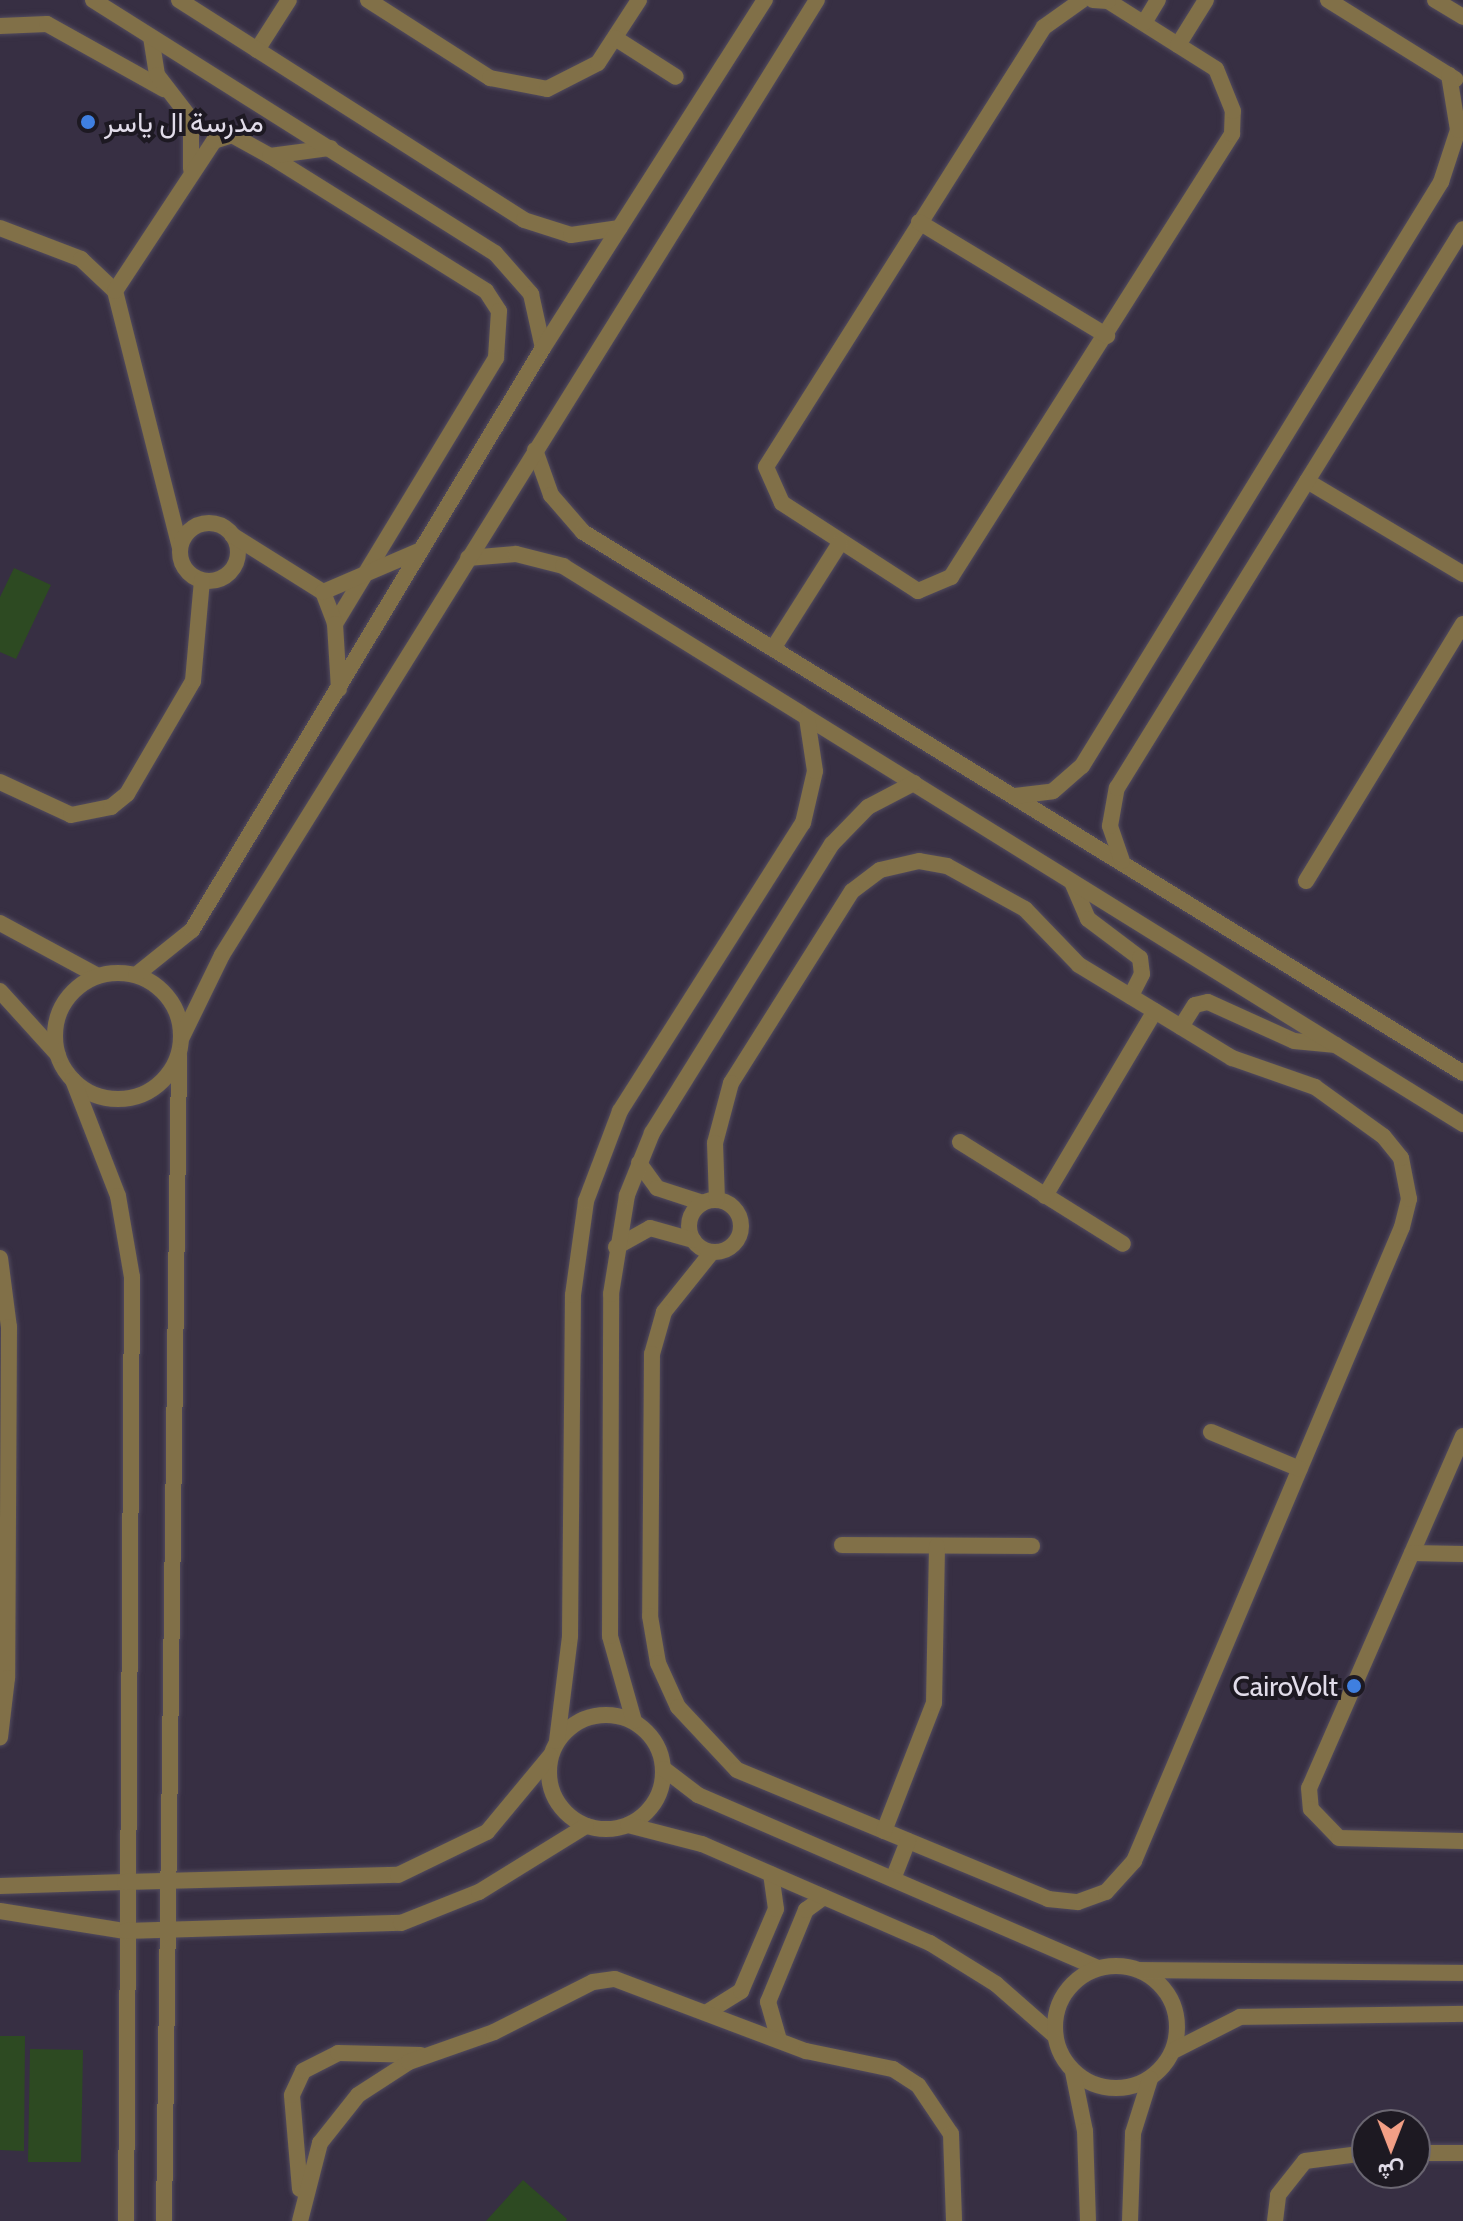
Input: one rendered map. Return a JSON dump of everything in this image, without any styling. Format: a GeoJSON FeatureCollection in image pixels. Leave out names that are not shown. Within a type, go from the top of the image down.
{"type":"FeatureCollection","features":[{"type":"Feature","properties":{"kind":"street"},"geometry":{"type":"LineString","coordinates":[[93,0],[330,148],[516,271],[541,320],[543,348]]}},
{"type":"Feature","properties":{"kind":"street"},"geometry":{"type":"LineString","coordinates":[[179,0],[524,220],[571,235],[619,228]]}},
{"type":"Feature","properties":{"kind":"street"},"geometry":{"type":"LineString","coordinates":[[257,50],[289,0]]}},
{"type":"Feature","properties":{"kind":"street"},"geometry":{"type":"LineString","coordinates":[[368,0],[518,88],[575,81],[615,38],[639,0]]}},
{"type":"Feature","properties":{"kind":"street"},"geometry":{"type":"LineString","coordinates":[[136,975],[192,930],[543,348],[765,0]]}},
{"type":"Feature","properties":{"kind":"street"},"geometry":{"type":"LineString","coordinates":[[164,2221],[179,1055],[182,1037],[222,955],[817,0]]}},
{"type":"Feature","properties":{"kind":"street"},"geometry":{"type":"LineString","coordinates":[[1082,0],[1044,27],[766,467],[782,503],[901,583],[937,589],[1107,336],[1232,134],[1233,111],[1216,69],[1144,23],[1093,0]]}},
{"type":"Feature","properties":{"kind":"street"},"geometry":{"type":"LineString","coordinates":[[1144,23],[1158,0]]}},
{"type":"Feature","properties":{"kind":"street"},"geometry":{"type":"LineString","coordinates":[[1178,45],[1206,0]]}},
{"type":"Feature","properties":{"kind":"street"},"geometry":{"type":"LineString","coordinates":[[1015,796],[1053,791],[1082,766],[1441,182],[1458,130],[1456,80],[1328,0]]}},
{"type":"Feature","properties":{"kind":"street"},"geometry":{"type":"LineString","coordinates":[[1435,0],[1463,17]]}},
{"type":"Feature","properties":{"kind":"street"},"geometry":{"type":"LineString","coordinates":[[0,26],[47,24],[164,89],[185,105],[191,139],[191,169]]}},
{"type":"Feature","properties":{"kind":"street"},"geometry":{"type":"LineString","coordinates":[[151,37],[164,89]]}},
{"type":"Feature","properties":{"kind":"street"},"geometry":{"type":"LineString","coordinates":[[615,38],[676,77]]}},
{"type":"Feature","properties":{"kind":"street"},"geometry":{"type":"LineString","coordinates":[[115,291],[191,169],[208,149],[232,135],[486,291],[499,311],[496,358],[359,579],[335,624]]}},
{"type":"Feature","properties":{"kind":"street"},"geometry":{"type":"LineString","coordinates":[[191,139],[208,149]]}},
{"type":"Feature","properties":{"kind":"street"},"geometry":{"type":"LineString","coordinates":[[270,156],[330,148]]}},
{"type":"Feature","properties":{"kind":"street"},"geometry":{"type":"LineString","coordinates":[[919,222],[1107,336]]}},
{"type":"Feature","properties":{"kind":"street"},"geometry":{"type":"LineString","coordinates":[[0,228],[81,259],[115,291],[185,568],[202,580],[222,578],[235,564],[232,535]]}},
{"type":"Feature","properties":{"kind":"street"},"geometry":{"type":"LineString","coordinates":[[1123,862],[1110,826],[1117,788],[1463,229]]}},
{"type":"Feature","properties":{"kind":"street"},"geometry":{"type":"LineString","coordinates":[[535,450],[551,495],[583,532],[1463,1073]]}},
{"type":"Feature","properties":{"kind":"street"},"geometry":{"type":"LineString","coordinates":[[1307,481],[1463,574]]}},
{"type":"Feature","properties":{"kind":"street"},"geometry":{"type":"LineString","coordinates":[[180,548],[189,531],[207,523],[232,535],[323,592],[335,624],[339,690]]}},
{"type":"Feature","properties":{"kind":"street"},"geometry":{"type":"LineString","coordinates":[[774,647],[840,543]]}},
{"type":"Feature","properties":{"kind":"street"},"geometry":{"type":"LineString","coordinates":[[323,592],[421,550]]}},
{"type":"Feature","properties":{"kind":"street"},"geometry":{"type":"LineString","coordinates":[[468,558],[516,554],[563,566],[1463,1124]]}},
{"type":"Feature","properties":{"kind":"street"},"geometry":{"type":"LineString","coordinates":[[0,782],[71,815],[111,807],[127,794],[193,681],[202,580]]}},
{"type":"Feature","properties":{"kind":"street"},"geometry":{"type":"LineString","coordinates":[[1306,881],[1463,624]]}},
{"type":"Feature","properties":{"kind":"street"},"geometry":{"type":"LineString","coordinates":[[586,1826],[559,1805],[553,1749],[570,1636],[573,1295],[586,1201],[620,1111],[803,823],[815,771],[807,718]]}},
{"type":"Feature","properties":{"kind":"street"},"geometry":{"type":"LineString","coordinates":[[628,1825],[661,1792],[664,1769],[660,1750],[634,1721],[610,1636],[616,1247],[639,1163],[832,844],[868,807],[914,783]]}},
{"type":"Feature","properties":{"kind":"street"},"geometry":{"type":"LineString","coordinates":[[693,1240],[690,1219],[710,1201],[715,1143],[731,1083],[852,891],[880,870],[919,861],[960,872],[1025,909],[1069,957],[1244,1063],[1315,1087],[1383,1136],[1406,1171],[1407,1213],[1134,1861],[1117,1883],[1092,1898],[1048,1899],[737,1770],[691,1727],[658,1663],[650,1616],[654,1341],[673,1297],[712,1252]]}},
{"type":"Feature","properties":{"kind":"street"},"geometry":{"type":"LineString","coordinates":[[1072,882],[1088,919],[1140,958],[1142,974],[1131,996]]}},
{"type":"Feature","properties":{"kind":"street"},"geometry":{"type":"LineString","coordinates":[[0,923],[98,976],[136,975],[170,998],[182,1037]]}},
{"type":"Feature","properties":{"kind":"street"},"geometry":{"type":"LineString","coordinates":[[58,1056],[58,1017],[66,999],[98,976]]}},
{"type":"Feature","properties":{"kind":"street"},"geometry":{"type":"LineString","coordinates":[[0,991],[58,1056],[73,1080],[118,1196],[132,1277],[125,1882],[126,2221]]}},
{"type":"Feature","properties":{"kind":"street"},"geometry":{"type":"LineString","coordinates":[[1181,1027],[1195,1005],[1208,1002],[1294,1041],[1336,1045]]}},
{"type":"Feature","properties":{"kind":"street"},"geometry":{"type":"LineString","coordinates":[[1045,1196],[1155,1011]]}},
{"type":"Feature","properties":{"kind":"street"},"geometry":{"type":"LineString","coordinates":[[73,1080],[87,1091],[124,1099],[158,1085],[179,1055]]}},
{"type":"Feature","properties":{"kind":"street"},"geometry":{"type":"LineString","coordinates":[[960,1142],[1123,1244]]}},
{"type":"Feature","properties":{"kind":"street"},"geometry":{"type":"LineString","coordinates":[[616,1247],[650,1228],[693,1240],[712,1252],[727,1250],[741,1233],[737,1211],[657,1188],[639,1163]]}},
{"type":"Feature","properties":{"kind":"street"},"geometry":{"type":"LineString","coordinates":[[0,1258],[9,1327],[0,1738]]}},
{"type":"Feature","properties":{"kind":"street"},"geometry":{"type":"LineString","coordinates":[[1211,1432],[1300,1469]]}},
{"type":"Feature","properties":{"kind":"street"},"geometry":{"type":"LineString","coordinates":[[1463,1436],[1309,1788],[1311,1809],[1339,1838],[1463,1841]]}},
{"type":"Feature","properties":{"kind":"street"},"geometry":{"type":"LineString","coordinates":[[842,1545],[1032,1546]]}},
{"type":"Feature","properties":{"kind":"street"},"geometry":{"type":"LineString","coordinates":[[884,1831],[934,1703],[937,1546]]}},
{"type":"Feature","properties":{"kind":"street"},"geometry":{"type":"LineString","coordinates":[[1412,1553],[1463,1554]]}},
{"type":"Feature","properties":{"kind":"street"},"geometry":{"type":"LineString","coordinates":[[0,1886],[365,1880],[430,1865],[487,1832],[553,1749],[591,1716],[634,1721]]}},
{"type":"Feature","properties":{"kind":"street"},"geometry":{"type":"LineString","coordinates":[[664,1769],[698,1795],[1098,1968],[1463,1973]]}},
{"type":"Feature","properties":{"kind":"street"},"geometry":{"type":"LineString","coordinates":[[0,1911],[125,1931],[401,1923],[479,1892],[586,1826],[628,1825],[702,1844],[964,1962],[1054,2035],[1073,2072],[1085,2131],[1088,2221]]}},
{"type":"Feature","properties":{"kind":"street"},"geometry":{"type":"LineString","coordinates":[[893,1879],[908,1841]]}},
{"type":"Feature","properties":{"kind":"street"},"geometry":{"type":"LineString","coordinates":[[709,2011],[741,1991],[776,1909],[771,1874]]}},
{"type":"Feature","properties":{"kind":"street"},"geometry":{"type":"LineString","coordinates":[[779,2040],[768,2002],[806,1910],[824,1897]]}},
{"type":"Feature","properties":{"kind":"street"},"geometry":{"type":"LineString","coordinates":[[1054,2035],[1064,1993],[1098,1968]]}},
{"type":"Feature","properties":{"kind":"street"},"geometry":{"type":"LineString","coordinates":[[1140,1970],[1169,1995],[1178,2032],[1173,2051]]}},
{"type":"Feature","properties":{"kind":"street"},"geometry":{"type":"LineString","coordinates":[[301,2201],[337,2118],[382,2077],[593,1982],[636,1983],[779,2040],[865,2059],[918,2085],[951,2134],[954,2221]]}},
{"type":"Feature","properties":{"kind":"street"},"geometry":{"type":"LineString","coordinates":[[1130,2221],[1133,2133],[1150,2079],[1173,2051],[1240,2017],[1463,2014]]}},
{"type":"Feature","properties":{"kind":"street"},"geometry":{"type":"LineString","coordinates":[[300,2221],[292,2095],[303,2071],[338,2053],[431,2056]]}},
{"type":"Feature","properties":{"kind":"street"},"geometry":{"type":"LineString","coordinates":[[1073,2072],[1111,2089],[1150,2079]]}},
{"type":"Feature","properties":{"kind":"street"},"geometry":{"type":"LineString","coordinates":[[1431,2153],[1463,2153]]}},
{"type":"Feature","properties":{"kind":"street"},"geometry":{"type":"LineString","coordinates":[[1275,2221],[1278,2195],[1305,2161],[1351,2155]]}},
{"type":"Feature","properties":{"kind":"green space"},"geometry":{"type":"Polygon","coordinates":[[[14,568],[51,585],[16,659],[0,652],[0,597],[14,568]]]}},
{"type":"Feature","properties":{"kind":"green space"},"geometry":{"type":"Polygon","coordinates":[[[0,2036],[25,2036],[24,2151],[0,2150],[0,2036]]]}},
{"type":"Feature","properties":{"kind":"green space"},"geometry":{"type":"Polygon","coordinates":[[[30,2049],[83,2050],[81,2162],[28,2162],[30,2049]]]}},
{"type":"Feature","properties":{"kind":"green space"},"geometry":{"type":"Polygon","coordinates":[[[523,2180],[567,2219],[566,2221],[486,2221],[523,2180]]]}},
{"type":"Feature","properties":{"kind":"place","name":"مدرسة ال ياسر"},"geometry":{"type":"Point","coordinates":[88,122]}},
{"type":"Feature","properties":{"kind":"place","name":"CairoVolt"},"geometry":{"type":"Point","coordinates":[1354,1686]}}]}
